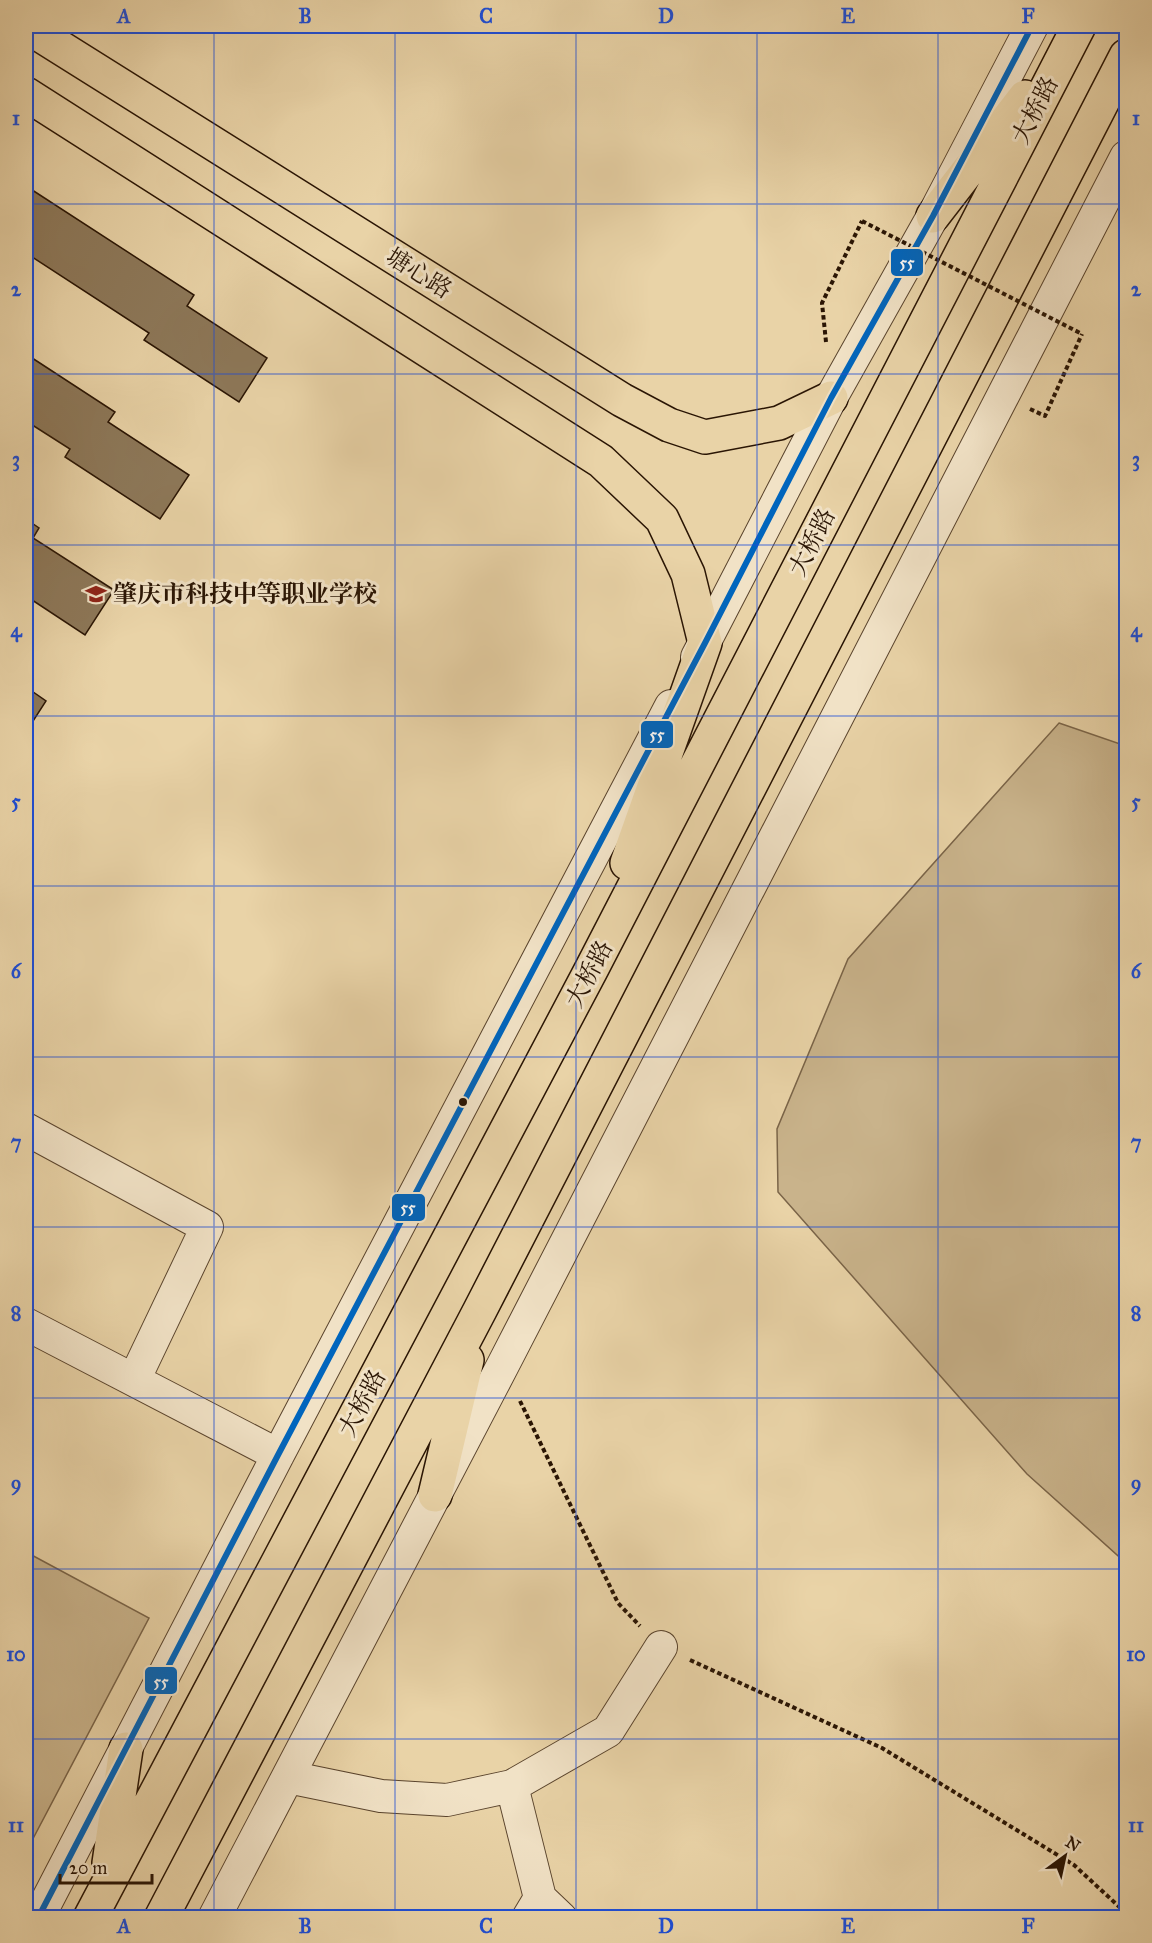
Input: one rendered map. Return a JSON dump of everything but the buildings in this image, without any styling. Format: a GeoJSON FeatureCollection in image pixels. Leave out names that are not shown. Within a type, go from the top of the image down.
{"type":"FeatureCollection","features":[{"type":"Feature","properties":{"kind":"main road","name":"塘心路"},"geometry":{"type":"LineString","coordinates":[[26,26],[622,400],[669,425],[705,437],[779,423],[831,398]]}},
{"type":"Feature","properties":{"kind":"main road"},"geometry":{"type":"LineString","coordinates":[[933,216],[1077,28]]}},
{"type":"Feature","properties":{"kind":"main road","name":"大桥路"},"geometry":{"type":"LineString","coordinates":[[97,1904],[591,970],[1077,28]]}},
{"type":"Feature","properties":{"kind":"main road"},"geometry":{"type":"LineString","coordinates":[[161,1917],[478,1312],[1126,56]]}},
{"type":"Feature","properties":{"kind":"main road"},"geometry":{"type":"LineString","coordinates":[[26,94],[601,461],[662,519],[688,574],[705,643],[591,970]]}},
{"type":"Feature","properties":{"kind":"main road"},"geometry":{"type":"LineString","coordinates":[[435,1495],[478,1312]]}},
{"type":"Feature","properties":{"kind":"main road"},"geometry":{"type":"LineString","coordinates":[[97,1904],[126,1749]]}},
{"type":"Feature","properties":{"kind":"street"},"geometry":{"type":"LineString","coordinates":[[38,1917],[831,398],[933,216],[1032,26]]}},
{"type":"Feature","properties":{"kind":"street"},"geometry":{"type":"LineString","coordinates":[[214,1917],[503,1365],[1126,157]]}},
{"type":"Feature","properties":{"kind":"street"},"geometry":{"type":"LineString","coordinates":[[26,1129],[207,1227],[134,1380]]}},
{"type":"Feature","properties":{"kind":"street"},"geometry":{"type":"LineString","coordinates":[[26,1324],[278,1455]]}},
{"type":"Feature","properties":{"kind":"street"},"geometry":{"type":"LineString","coordinates":[[288,1777],[381,1796],[447,1800],[512,1786],[608,1731],[661,1647]]}},
{"type":"Feature","properties":{"kind":"street"},"geometry":{"type":"LineString","coordinates":[[512,1786],[543,1911]]}},
{"type":"Feature","properties":{"kind":"path"},"geometry":{"type":"LineString","coordinates":[[822,303],[862,221],[1082,334],[1046,416]]}},
{"type":"Feature","properties":{"kind":"path"},"geometry":{"type":"LineString","coordinates":[[503,1365],[618,1603],[661,1647],[882,1748],[1074,1865],[1126,1913]]}},
{"type":"Feature","properties":{"kind":"shaded area"},"geometry":{"type":"Polygon","coordinates":[[[1059,723],[1126,746],[1126,1563],[1027,1474],[778,1192],[777,1129],[848,959],[1059,723]]]}},
{"type":"Feature","properties":{"kind":"shaded area"},"geometry":{"type":"Polygon","coordinates":[[[26,1552],[149,1618],[26,1852],[26,1552]]]}},
{"type":"Feature","properties":{"kind":"transit line","name":"55"},"geometry":{"type":"LineString","coordinates":[[38,1918],[831,398],[933,216],[1032,26]]}},
{"type":"Feature","properties":{"kind":"place","name":"肇庆市科技中等职业学校"},"geometry":{"type":"Point","coordinates":[96,594]}}]}
